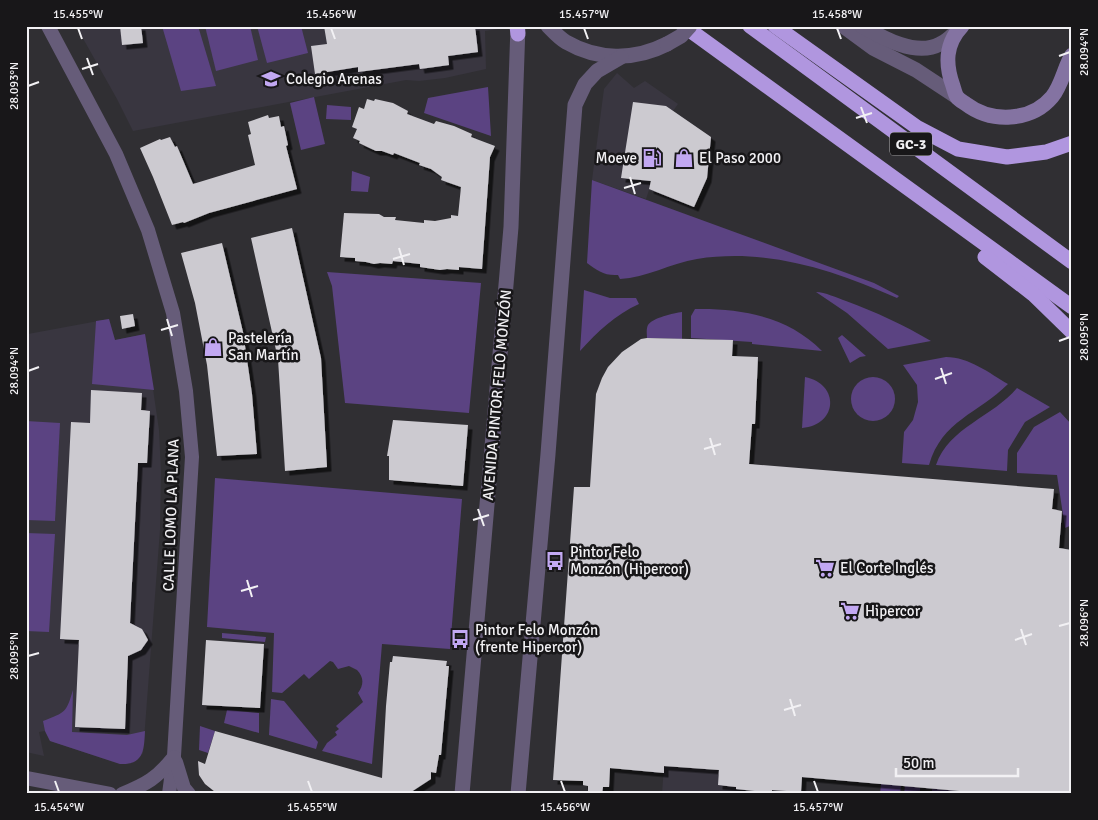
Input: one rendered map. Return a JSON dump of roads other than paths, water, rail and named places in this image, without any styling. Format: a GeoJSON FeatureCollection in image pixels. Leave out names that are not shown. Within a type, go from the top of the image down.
{"type":"FeatureCollection","features":[{"type":"Feature","properties":{"kind":"highway","name":"GC-3"},"geometry":{"type":"LineString","coordinates":[[684,26],[1072,307]]}},
{"type":"Feature","properties":{"kind":"highway","name":"GC-3"},"geometry":{"type":"LineString","coordinates":[[750,26],[1072,262]]}},
{"type":"Feature","properties":{"kind":"highway","name":"GC-3"},"geometry":{"type":"LineString","coordinates":[[775,26],[918,128],[958,149],[1007,157],[1046,152],[1072,143]]}},
{"type":"Feature","properties":{"kind":"highway"},"geometry":{"type":"LineString","coordinates":[[862,156],[950,231],[1033,294],[1072,332]]}},
{"type":"Feature","properties":{"kind":"main road"},"geometry":{"type":"LineString","coordinates":[[957,31],[947,58],[950,79],[957,97],[973,109],[991,116],[1012,118],[1034,111],[1052,97],[1071,57]]}},
{"type":"Feature","properties":{"kind":"street","name":"CALLE LOMO LA PLANA"},"geometry":{"type":"LineString","coordinates":[[48,26],[116,154],[148,230],[173,312],[186,391],[192,457],[174,756],[169,794]]}},
{"type":"Feature","properties":{"kind":"street"},"geometry":{"type":"LineString","coordinates":[[548,26],[564,41],[592,53],[621,57],[653,51],[681,36],[690,26]]}},
{"type":"Feature","properties":{"kind":"street"},"geometry":{"type":"LineString","coordinates":[[843,26],[874,48],[916,70],[957,97]]}},
{"type":"Feature","properties":{"kind":"street"},"geometry":{"type":"LineString","coordinates":[[862,26],[890,42],[917,49],[939,46],[957,31]]}},
{"type":"Feature","properties":{"kind":"street","name":"AVENIDA PINTOR FELO MONZÓN"},"geometry":{"type":"LineString","coordinates":[[462,794],[511,227],[518,29]]}},
{"type":"Feature","properties":{"kind":"street"},"geometry":{"type":"LineString","coordinates":[[518,794],[548,454],[575,105],[585,84],[597,71],[621,57]]}},
{"type":"Feature","properties":{"kind":"street"},"geometry":{"type":"LineString","coordinates":[[122,794],[142,786],[160,773],[174,756]]}},
{"type":"Feature","properties":{"kind":"street"},"geometry":{"type":"LineString","coordinates":[[174,756],[184,788],[189,794]]}},
{"type":"Feature","properties":{"kind":"street"},"geometry":{"type":"LineString","coordinates":[[26,778],[110,794]]}},
{"type":"Feature","properties":{"kind":"place","name":"Colegio Arenas"},"geometry":{"type":"Point","coordinates":[271,79]}},
{"type":"Feature","properties":{"kind":"place","name":"Moeve"},"geometry":{"type":"Point","coordinates":[652,158]}},
{"type":"Feature","properties":{"kind":"place","name":"El Paso 2000"},"geometry":{"type":"Point","coordinates":[684,158]}},
{"type":"Feature","properties":{"kind":"place","name":"Pastelería San Martín"},"geometry":{"type":"Point","coordinates":[213,347]}},
{"type":"Feature","properties":{"kind":"place","name":"Pintor Felo Monzón (Hipercor)"},"geometry":{"type":"Point","coordinates":[555,561]}},
{"type":"Feature","properties":{"kind":"place","name":"El Corte Inglés"},"geometry":{"type":"Point","coordinates":[825,568]}},
{"type":"Feature","properties":{"kind":"place","name":"Hipercor"},"geometry":{"type":"Point","coordinates":[850,611]}},
{"type":"Feature","properties":{"kind":"place","name":"Pintor Felo Monzón (frente Hipercor)"},"geometry":{"type":"Point","coordinates":[460,639]}}]}
